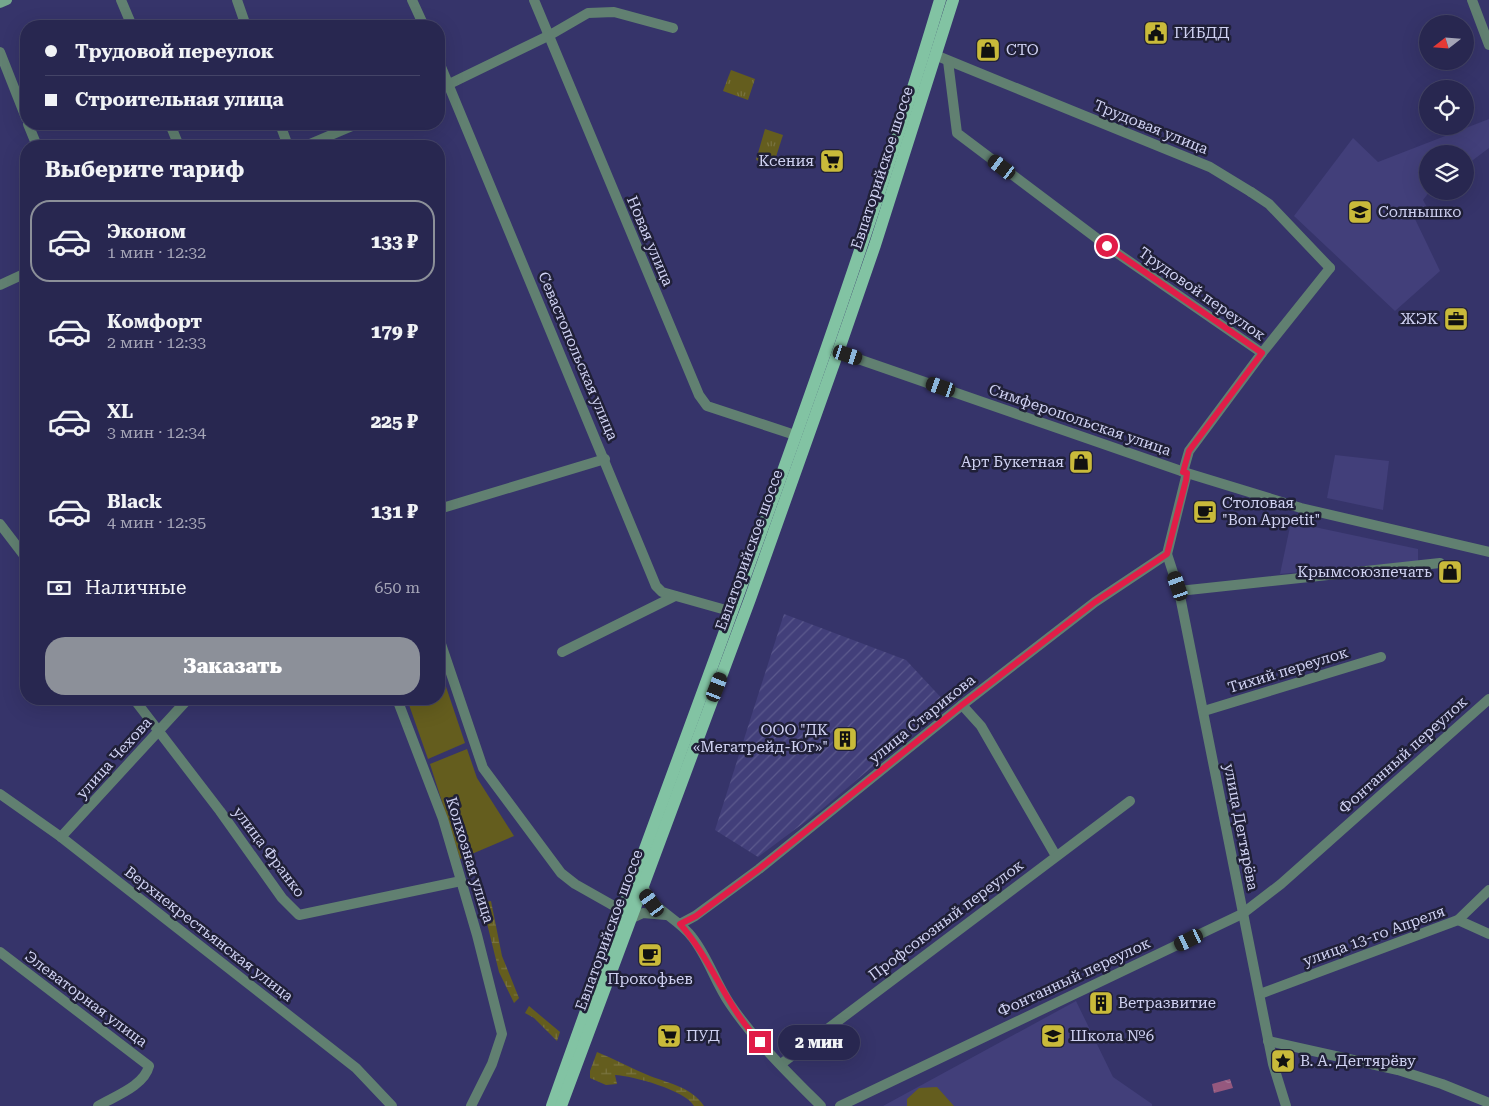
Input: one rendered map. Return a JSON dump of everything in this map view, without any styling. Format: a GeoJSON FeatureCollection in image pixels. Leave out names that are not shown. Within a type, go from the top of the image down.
{"type":"FeatureCollection","features":[{"type":"Feature","properties":{"kind":"main road"},"geometry":{"type":"LineString","coordinates":[[0,3],[8,0]]}},
{"type":"Feature","properties":{"kind":"main road","name":"Евпаторийское шоссе"},"geometry":{"type":"LineString","coordinates":[[561,1106],[626,914],[893,152],[940,0]]}},
{"type":"Feature","properties":{"kind":"main road","name":"Евпаторийское шоссе"},"geometry":{"type":"LineString","coordinates":[[552,1106],[626,914],[643,885],[747,608],[875,245],[953,0]]}},
{"type":"Feature","properties":{"kind":"street"},"geometry":{"type":"LineString","coordinates":[[121,0],[129,20]]}},
{"type":"Feature","properties":{"kind":"street"},"geometry":{"type":"LineString","coordinates":[[237,0],[244,20]]}},
{"type":"Feature","properties":{"kind":"street"},"geometry":{"type":"LineString","coordinates":[[412,0],[421,20]]}},
{"type":"Feature","properties":{"kind":"street","name":"Новая улица"},"geometry":{"type":"LineString","coordinates":[[534,0],[698,395],[707,406],[795,435]]}},
{"type":"Feature","properties":{"kind":"street"},"geometry":{"type":"LineString","coordinates":[[1472,0],[1489,45]]}},
{"type":"Feature","properties":{"kind":"street"},"geometry":{"type":"LineString","coordinates":[[445,86],[550,35],[588,13],[614,12],[673,28]]}},
{"type":"Feature","properties":{"kind":"street"},"geometry":{"type":"LineString","coordinates":[[0,52],[20,103]]}},
{"type":"Feature","properties":{"kind":"street","name":"Трудовая улица"},"geometry":{"type":"LineString","coordinates":[[935,55],[1210,167],[1269,204],[1330,268],[1262,353]]}},
{"type":"Feature","properties":{"kind":"street","name":"Трудовой переулок"},"geometry":{"type":"LineString","coordinates":[[948,61],[957,133],[1107,246],[1262,353]]}},
{"type":"Feature","properties":{"kind":"street","name":"Севастопольская улица"},"geometry":{"type":"LineString","coordinates":[[445,88],[605,459],[656,586],[662,592],[733,612]]}},
{"type":"Feature","properties":{"kind":"street"},"geometry":{"type":"LineString","coordinates":[[319,140],[343,130]]}},
{"type":"Feature","properties":{"kind":"street"},"geometry":{"type":"LineString","coordinates":[[0,285],[20,277]]}},
{"type":"Feature","properties":{"kind":"street","name":"Симферопольская улица"},"geometry":{"type":"LineString","coordinates":[[838,352],[1185,473],[1300,508],[1489,552]]}},
{"type":"Feature","properties":{"kind":"street"},"geometry":{"type":"LineString","coordinates":[[1167,554],[1189,451],[1262,353]]}},
{"type":"Feature","properties":{"kind":"street"},"geometry":{"type":"LineString","coordinates":[[445,508],[605,459]]}},
{"type":"Feature","properties":{"kind":"street"},"geometry":{"type":"LineString","coordinates":[[0,524],[20,550]]}},
{"type":"Feature","properties":{"kind":"street","name":"улица Дегтярёва"},"geometry":{"type":"LineString","coordinates":[[1167,554],[1179,591],[1268,1041],[1286,1106]]}},
{"type":"Feature","properties":{"kind":"street","name":"улица Старикова"},"geometry":{"type":"LineString","coordinates":[[680,924],[696,916],[759,869],[962,705],[1095,602],[1167,554]]}},
{"type":"Feature","properties":{"kind":"street"},"geometry":{"type":"LineString","coordinates":[[1179,591],[1440,563]]}},
{"type":"Feature","properties":{"kind":"street"},"geometry":{"type":"LineString","coordinates":[[562,652],[675,596]]}},
{"type":"Feature","properties":{"kind":"street"},"geometry":{"type":"LineString","coordinates":[[445,656],[483,768],[561,872],[575,884],[626,914],[667,915]]}},
{"type":"Feature","properties":{"kind":"street","name":"Тихий переулок"},"geometry":{"type":"LineString","coordinates":[[1204,711],[1381,658]]}},
{"type":"Feature","properties":{"kind":"street","name":"Фонтанный переулок"},"geometry":{"type":"LineString","coordinates":[[840,1106],[1242,914],[1281,884],[1489,699]]}},
{"type":"Feature","properties":{"kind":"street","name":"улица Франко"},"geometry":{"type":"LineString","coordinates":[[139,705],[220,811],[282,898],[299,915],[459,877]]}},
{"type":"Feature","properties":{"kind":"street","name":"улица Чехова"},"geometry":{"type":"LineString","coordinates":[[61,837],[183,705]]}},
{"type":"Feature","properties":{"kind":"street","name":"Колхозная улица"},"geometry":{"type":"LineString","coordinates":[[399,705],[443,819],[502,1034],[492,1064],[471,1106]]}},
{"type":"Feature","properties":{"kind":"street"},"geometry":{"type":"LineString","coordinates":[[962,705],[981,726],[1056,856]]}},
{"type":"Feature","properties":{"kind":"street","name":"Верхнекрестьянская улица"},"geometry":{"type":"LineString","coordinates":[[0,794],[61,837],[356,1068],[392,1106]]}},
{"type":"Feature","properties":{"kind":"street","name":"Профсоюзный переулок"},"geometry":{"type":"LineString","coordinates":[[781,1064],[1130,801]]}},
{"type":"Feature","properties":{"kind":"street"},"geometry":{"type":"LineString","coordinates":[[643,885],[652,903],[680,924],[702,952],[734,1009],[749,1031],[822,1106]]}},
{"type":"Feature","properties":{"kind":"street","name":"улица 13-го Апреля"},"geometry":{"type":"LineString","coordinates":[[1260,994],[1458,920],[1489,890]]}},
{"type":"Feature","properties":{"kind":"street"},"geometry":{"type":"LineString","coordinates":[[1458,920],[1489,934]]}},
{"type":"Feature","properties":{"kind":"street","name":"Элеваторная улица"},"geometry":{"type":"LineString","coordinates":[[0,952],[149,1066],[147,1073],[136,1084],[98,1106]]}},
{"type":"Feature","properties":{"kind":"street"},"geometry":{"type":"LineString","coordinates":[[1268,1041],[1398,1070],[1442,1084],[1489,1103]]}},
{"type":"Feature","properties":{"kind":"shaded area","name":"Солнышко"},"geometry":{"type":"Polygon","coordinates":[[[1489,119],[1489,148],[1474,159],[1474,145],[1422,145],[1448,135],[1474,135],[1474,125],[1489,119]]]}},
{"type":"Feature","properties":{"kind":"shaded area","name":"Солнышко"},"geometry":{"type":"Polygon","coordinates":[[[1353,138],[1378,162],[1419,146],[1419,200],[1423,200],[1428,209],[1415,219],[1440,271],[1395,311],[1294,216],[1353,138]]]}},
{"type":"Feature","properties":{"kind":"shaded area"},"geometry":{"type":"Polygon","coordinates":[[[1335,455],[1389,461],[1383,510],[1327,498],[1335,455]]]}},
{"type":"Feature","properties":{"kind":"shaded area"},"geometry":{"type":"Polygon","coordinates":[[[1291,522],[1418,549],[1418,561],[1280,574],[1291,522]]]}},
{"type":"Feature","properties":{"kind":"shaded area"},"geometry":{"type":"Polygon","coordinates":[[[784,614],[906,660],[947,704],[821,810],[758,857],[715,830],[784,614]]]}},
{"type":"Feature","properties":{"kind":"shaded area","name":"Школа №6"},"geometry":{"type":"Polygon","coordinates":[[[1076,1001],[1113,1077],[1152,1104],[1152,1106],[883,1106],[1076,1001]]]}},
{"type":"Feature","properties":{"kind":"green space"},"geometry":{"type":"Polygon","coordinates":[[[731,70],[755,79],[748,100],[723,91],[731,70]]]}},
{"type":"Feature","properties":{"kind":"green space"},"geometry":{"type":"Polygon","coordinates":[[[765,129],[783,135],[773,166],[756,160],[765,129]]]}},
{"type":"Feature","properties":{"kind":"green space"},"geometry":{"type":"Polygon","coordinates":[[[445,684],[465,743],[428,759],[409,705],[445,705],[445,684]]]}},
{"type":"Feature","properties":{"kind":"green space"},"geometry":{"type":"Polygon","coordinates":[[[467,749],[477,778],[514,836],[460,859],[430,764],[467,749]]]}},
{"type":"Feature","properties":{"kind":"green space"},"geometry":{"type":"Polygon","coordinates":[[[491,901],[502,956],[519,998],[514,1003],[499,972],[482,903],[491,901]]]}},
{"type":"Feature","properties":{"kind":"green space"},"geometry":{"type":"Polygon","coordinates":[[[529,1006],[560,1032],[557,1041],[534,1018],[525,1013],[529,1006]]]}},
{"type":"Feature","properties":{"kind":"green space"},"geometry":{"type":"Polygon","coordinates":[[[597,1052],[687,1090],[704,1106],[694,1106],[689,1100],[670,1089],[634,1078],[615,1075],[617,1084],[606,1085],[590,1078],[590,1071],[597,1052]]]}},
{"type":"Feature","properties":{"kind":"green space"},"geometry":{"type":"Polygon","coordinates":[[[937,1087],[954,1106],[907,1106],[907,1099],[919,1088],[937,1087]]]}},
{"type":"Feature","properties":{"kind":"water"},"geometry":{"type":"Polygon","coordinates":[[[1230,1079],[1233,1088],[1214,1093],[1212,1084],[1230,1079]]]}},
{"type":"Feature","properties":{"kind":"place","name":"ГИБДД"},"geometry":{"type":"Point","coordinates":[1156,33]}},
{"type":"Feature","properties":{"kind":"place","name":"СТО"},"geometry":{"type":"Point","coordinates":[988,50]}},
{"type":"Feature","properties":{"kind":"place","name":"Ксения"},"geometry":{"type":"Point","coordinates":[832,161]}},
{"type":"Feature","properties":{"kind":"place","name":"Солнышко"},"geometry":{"type":"Point","coordinates":[1360,212]}},
{"type":"Feature","properties":{"kind":"place","name":"ЖЭК"},"geometry":{"type":"Point","coordinates":[1456,319]}},
{"type":"Feature","properties":{"kind":"place","name":"Арт Букетная"},"geometry":{"type":"Point","coordinates":[1081,462]}},
{"type":"Feature","properties":{"kind":"place","name":"Столовая \"Bon Appetit\""},"geometry":{"type":"Point","coordinates":[1205,512]}},
{"type":"Feature","properties":{"kind":"place","name":"Крымсоюзпечать"},"geometry":{"type":"Point","coordinates":[1450,572]}},
{"type":"Feature","properties":{"kind":"place","name":"ООО \"ДК «Мегатрейд-Юг»\""},"geometry":{"type":"Point","coordinates":[845,739]}},
{"type":"Feature","properties":{"kind":"place","name":"Прокофьев"},"geometry":{"type":"Point","coordinates":[650,955]}},
{"type":"Feature","properties":{"kind":"place","name":"Ветразвитие"},"geometry":{"type":"Point","coordinates":[1101,1003]}},
{"type":"Feature","properties":{"kind":"place","name":"ПУД"},"geometry":{"type":"Point","coordinates":[669,1036]}},
{"type":"Feature","properties":{"kind":"place","name":"Школа №6"},"geometry":{"type":"Point","coordinates":[1053,1036]}},
{"type":"Feature","properties":{"kind":"place","name":"В. А. Дегтярёву"},"geometry":{"type":"Point","coordinates":[1283,1061]}},
{"type":"Feature","properties":{"kind":"route"},"geometry":{"type":"LineString","coordinates":[[760,1042],[749,1031],[728,1002],[702,952],[680,924],[696,916],[759,869],[962,705],[1095,602],[1167,554],[1186,480],[1187,473],[1183,472],[1189,451],[1262,353],[1107,246]]}}]}
